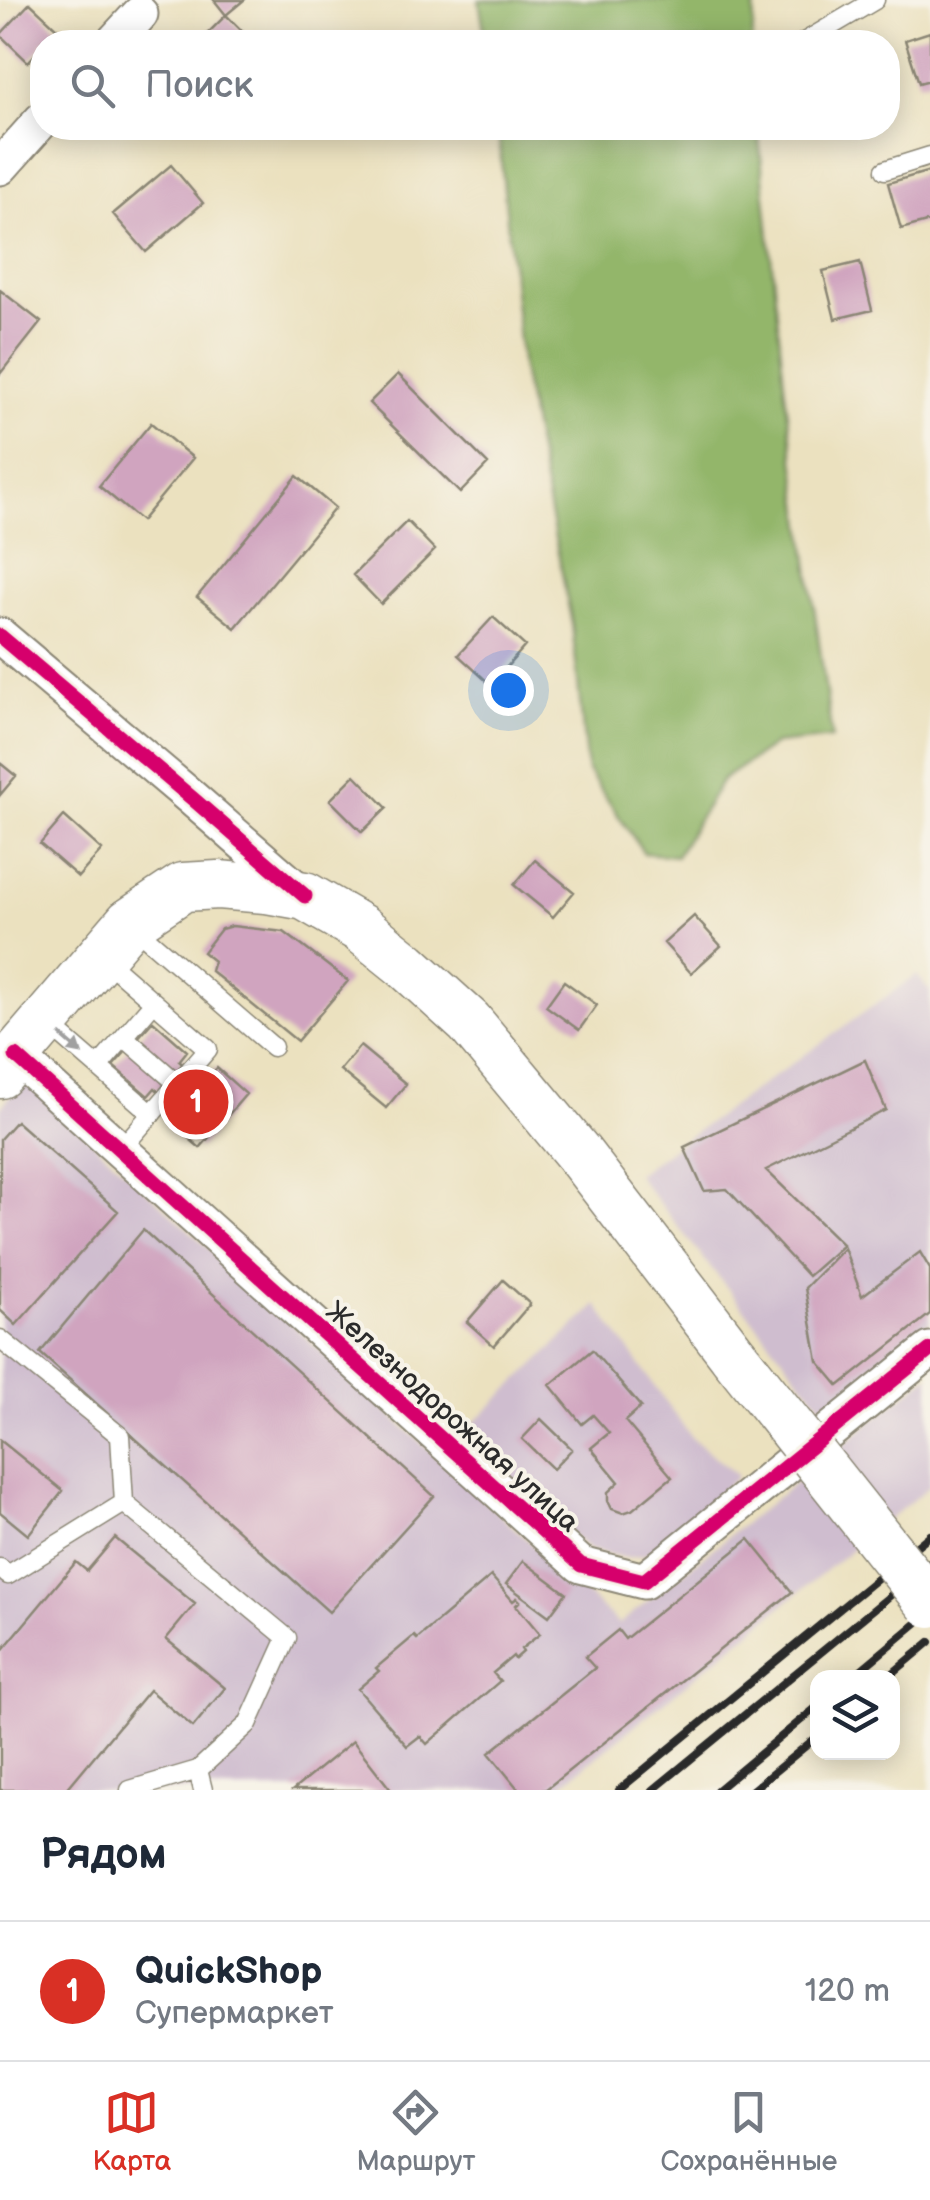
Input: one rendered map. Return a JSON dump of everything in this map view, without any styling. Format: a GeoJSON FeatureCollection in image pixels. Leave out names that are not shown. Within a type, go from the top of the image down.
{"type":"FeatureCollection","features":[{"type":"Feature","properties":{"kind":"main road"},"geometry":{"type":"LineString","coordinates":[[20,1050],[115,939],[182,888],[266,889],[305,896],[360,928],[469,1022],[578,1153],[930,1604]]}},
{"type":"Feature","properties":{"kind":"street"},"geometry":{"type":"LineString","coordinates":[[125,30],[140,14]]}},
{"type":"Feature","properties":{"kind":"street"},"geometry":{"type":"LineString","coordinates":[[0,167],[30,133]]}},
{"type":"Feature","properties":{"kind":"street"},"geometry":{"type":"LineString","coordinates":[[0,636],[305,896]]}},
{"type":"Feature","properties":{"kind":"street","name":"Железнодорожная улица"},"geometry":{"type":"LineString","coordinates":[[20,1050],[120,1150],[582,1565],[644,1580],[930,1350]]}},
{"type":"Feature","properties":{"kind":"lane"},"geometry":{"type":"LineString","coordinates":[[824,30],[875,0]]}},
{"type":"Feature","properties":{"kind":"lane"},"geometry":{"type":"LineString","coordinates":[[885,170],[930,156]]}},
{"type":"Feature","properties":{"kind":"lane"},"geometry":{"type":"LineString","coordinates":[[115,939],[154,1002],[208,1049],[120,1150]]}},
{"type":"Feature","properties":{"kind":"lane"},"geometry":{"type":"LineString","coordinates":[[115,939],[273,1047]]}},
{"type":"Feature","properties":{"kind":"lane"},"geometry":{"type":"LineString","coordinates":[[98,1066],[154,1002]]}},
{"type":"Feature","properties":{"kind":"lane"},"geometry":{"type":"LineString","coordinates":[[124,1037],[178,1084]]}},
{"type":"Feature","properties":{"kind":"lane"},"geometry":{"type":"LineString","coordinates":[[20,1050],[98,1066],[152,1114]]}},
{"type":"Feature","properties":{"kind":"lane"},"geometry":{"type":"LineString","coordinates":[[0,1338],[120,1436],[124,1503],[287,1638],[248,1724],[198,1770],[130,1790]]}},
{"type":"Feature","properties":{"kind":"lane"},"geometry":{"type":"LineString","coordinates":[[0,1568],[8,1575],[124,1503]]}},
{"type":"Feature","properties":{"kind":"lane"},"geometry":{"type":"LineString","coordinates":[[198,1770],[203,1790]]}},
{"type":"Feature","properties":{"kind":"shaded area"},"geometry":{"type":"Polygon","coordinates":[[[917,975],[930,991],[930,1322],[824,1409],[636,1174],[917,975]]]}},
{"type":"Feature","properties":{"kind":"shaded area"},"geometry":{"type":"Polygon","coordinates":[[[24,1079],[619,1624],[930,1375],[930,1486],[555,1790],[0,1790],[0,1108],[24,1079]]]}},
{"type":"Feature","properties":{"kind":"shaded area"},"geometry":{"type":"Polygon","coordinates":[[[597,1305],[692,1438],[738,1476],[669,1541],[644,1555],[626,1558],[589,1550],[461,1435],[597,1305]]]}},
{"type":"Feature","properties":{"kind":"green space"},"geometry":{"type":"Polygon","coordinates":[[[479,0],[755,0],[753,30],[484,30],[479,0]]]}},
{"type":"Feature","properties":{"kind":"green space"},"geometry":{"type":"Polygon","coordinates":[[[499,140],[759,140],[785,392],[832,738],[775,744],[722,780],[676,856],[644,853],[587,770],[572,624],[522,371],[499,140]]]}},
{"type":"Feature","properties":{"kind":"building"},"geometry":{"type":"Polygon","coordinates":[[[214,0],[244,0],[226,15],[214,0]]]}},
{"type":"Feature","properties":{"kind":"building"},"geometry":{"type":"Polygon","coordinates":[[[30,3],[59,30],[30,30],[28,62],[0,35],[30,3]]]}},
{"type":"Feature","properties":{"kind":"building"},"geometry":{"type":"Polygon","coordinates":[[[226,15],[241,30],[211,30],[226,15]]]}},
{"type":"Feature","properties":{"kind":"building"},"geometry":{"type":"Polygon","coordinates":[[[930,32],[930,80],[919,83],[905,40],[930,32]]]}},
{"type":"Feature","properties":{"kind":"building"},"geometry":{"type":"Polygon","coordinates":[[[171,165],[203,203],[146,252],[113,214],[171,165]]]}},
{"type":"Feature","properties":{"kind":"building"},"geometry":{"type":"Polygon","coordinates":[[[930,171],[930,221],[901,229],[888,183],[930,171]]]}},
{"type":"Feature","properties":{"kind":"building"},"geometry":{"type":"Polygon","coordinates":[[[860,262],[872,310],[835,319],[823,271],[860,262]]]}},
{"type":"Feature","properties":{"kind":"building"},"geometry":{"type":"Polygon","coordinates":[[[0,290],[41,322],[0,374],[0,290]]]}},
{"type":"Feature","properties":{"kind":"building"},"geometry":{"type":"Polygon","coordinates":[[[398,374],[488,464],[460,493],[369,403],[398,374]]]}},
{"type":"Feature","properties":{"kind":"building"},"geometry":{"type":"Polygon","coordinates":[[[151,423],[193,458],[141,521],[99,486],[151,423]]]}},
{"type":"Feature","properties":{"kind":"building"},"geometry":{"type":"Polygon","coordinates":[[[297,476],[335,508],[235,628],[197,597],[297,476]]]}},
{"type":"Feature","properties":{"kind":"building"},"geometry":{"type":"Polygon","coordinates":[[[407,521],[435,550],[381,604],[353,575],[407,521]]]}},
{"type":"Feature","properties":{"kind":"building"},"geometry":{"type":"Polygon","coordinates":[[[493,617],[525,646],[491,685],[458,655],[493,617]]]}},
{"type":"Feature","properties":{"kind":"building"},"geometry":{"type":"Polygon","coordinates":[[[0,763],[16,776],[0,795],[0,763]]]}},
{"type":"Feature","properties":{"kind":"building"},"geometry":{"type":"Polygon","coordinates":[[[355,775],[387,808],[362,832],[330,800],[355,775]]]}},
{"type":"Feature","properties":{"kind":"building"},"geometry":{"type":"Polygon","coordinates":[[[64,816],[102,850],[78,877],[40,844],[64,816]]]}},
{"type":"Feature","properties":{"kind":"building"},"geometry":{"type":"Polygon","coordinates":[[[535,860],[574,892],[553,917],[514,885],[535,860]]]}},
{"type":"Feature","properties":{"kind":"building"},"geometry":{"type":"Polygon","coordinates":[[[694,916],[721,946],[691,973],[664,943],[694,916]]]}},
{"type":"Feature","properties":{"kind":"building"},"geometry":{"type":"Polygon","coordinates":[[[232,926],[284,932],[348,981],[297,1041],[211,971],[214,961],[203,952],[221,929],[232,926]]]}},
{"type":"Feature","properties":{"kind":"building"},"geometry":{"type":"Polygon","coordinates":[[[564,981],[597,1005],[579,1030],[546,1006],[564,981]]]}},
{"type":"Feature","properties":{"kind":"building"},"geometry":{"type":"Polygon","coordinates":[[[153,1021],[187,1051],[179,1061],[204,1083],[217,1068],[246,1094],[200,1148],[170,1122],[180,1110],[155,1088],[148,1096],[113,1066],[153,1021]]]}},
{"type":"Feature","properties":{"kind":"building"},"geometry":{"type":"Polygon","coordinates":[[[360,1046],[406,1084],[386,1108],[340,1070],[360,1046]]]}},
{"type":"Feature","properties":{"kind":"building"},"geometry":{"type":"Polygon","coordinates":[[[865,1060],[886,1110],[766,1170],[843,1245],[808,1276],[727,1189],[704,1191],[684,1147],[865,1060]]]}},
{"type":"Feature","properties":{"kind":"building"},"geometry":{"type":"Polygon","coordinates":[[[16,1121],[118,1211],[16,1325],[0,1310],[0,1139],[16,1121]]]}},
{"type":"Feature","properties":{"kind":"building"},"geometry":{"type":"Polygon","coordinates":[[[143,1230],[434,1496],[329,1612],[40,1353],[143,1230]]]}},
{"type":"Feature","properties":{"kind":"building"},"geometry":{"type":"Polygon","coordinates":[[[844,1248],[862,1296],[920,1252],[930,1269],[930,1314],[839,1386],[818,1361],[805,1288],[844,1248]]]}},
{"type":"Feature","properties":{"kind":"building"},"geometry":{"type":"Polygon","coordinates":[[[503,1280],[530,1304],[494,1346],[467,1322],[503,1280]]]}},
{"type":"Feature","properties":{"kind":"building"},"geometry":{"type":"Polygon","coordinates":[[[592,1350],[641,1407],[625,1421],[672,1477],[623,1513],[612,1509],[608,1501],[608,1492],[619,1482],[591,1448],[609,1433],[593,1415],[582,1424],[550,1385],[592,1350]]]}},
{"type":"Feature","properties":{"kind":"building"},"geometry":{"type":"Polygon","coordinates":[[[541,1419],[572,1449],[553,1469],[522,1439],[541,1419]]]}},
{"type":"Feature","properties":{"kind":"building"},"geometry":{"type":"Polygon","coordinates":[[[0,1440],[63,1491],[28,1535],[0,1512],[0,1440]]]}},
{"type":"Feature","properties":{"kind":"building"},"geometry":{"type":"Polygon","coordinates":[[[115,1538],[195,1604],[166,1639],[225,1688],[193,1727],[149,1690],[66,1790],[0,1790],[0,1653],[76,1562],[87,1571],[115,1538]]]}},
{"type":"Feature","properties":{"kind":"building"},"geometry":{"type":"Polygon","coordinates":[[[749,1539],[792,1592],[545,1790],[519,1790],[489,1753],[595,1668],[585,1657],[618,1630],[625,1639],[749,1539]]]}},
{"type":"Feature","properties":{"kind":"building"},"geometry":{"type":"Polygon","coordinates":[[[523,1561],[566,1593],[549,1616],[506,1584],[523,1561]]]}},
{"type":"Feature","properties":{"kind":"building"},"geometry":{"type":"Polygon","coordinates":[[[491,1576],[513,1601],[520,1601],[516,1605],[540,1634],[515,1659],[513,1656],[493,1673],[500,1681],[427,1744],[420,1736],[407,1746],[358,1689],[379,1671],[376,1668],[491,1576]]]}},
{"type":"Feature","properties":{"kind":"building"},"geometry":{"type":"Polygon","coordinates":[[[353,1741],[391,1790],[293,1790],[353,1741]]]}},
{"type":"Feature","properties":{"kind":"railway"},"geometry":{"type":"LineString","coordinates":[[619,1790],[930,1535]]}},
{"type":"Feature","properties":{"kind":"railway"},"geometry":{"type":"LineString","coordinates":[[653,1790],[930,1563]]}},
{"type":"Feature","properties":{"kind":"railway"},"geometry":{"type":"LineString","coordinates":[[861,1670],[930,1612]]}},
{"type":"Feature","properties":{"kind":"railway"},"geometry":{"type":"LineString","coordinates":[[897,1670],[930,1642]]}},
{"type":"Feature","properties":{"kind":"railway"},"geometry":{"type":"LineString","coordinates":[[717,1790],[810,1713]]}},
{"type":"Feature","properties":{"kind":"railway"},"geometry":{"type":"LineString","coordinates":[[752,1790],[810,1743]]}},
{"type":"Feature","properties":{"kind":"cycle path"},"geometry":{"type":"LineString","coordinates":[[0,636],[305,896]]}},
{"type":"Feature","properties":{"kind":"cycle path"},"geometry":{"type":"LineString","coordinates":[[16,1056],[581,1565],[644,1581],[930,1350]]}},
{"type":"Feature","properties":{"kind":"place","name":"QuickShop"},"geometry":{"type":"Point","coordinates":[196,1102]}}]}
